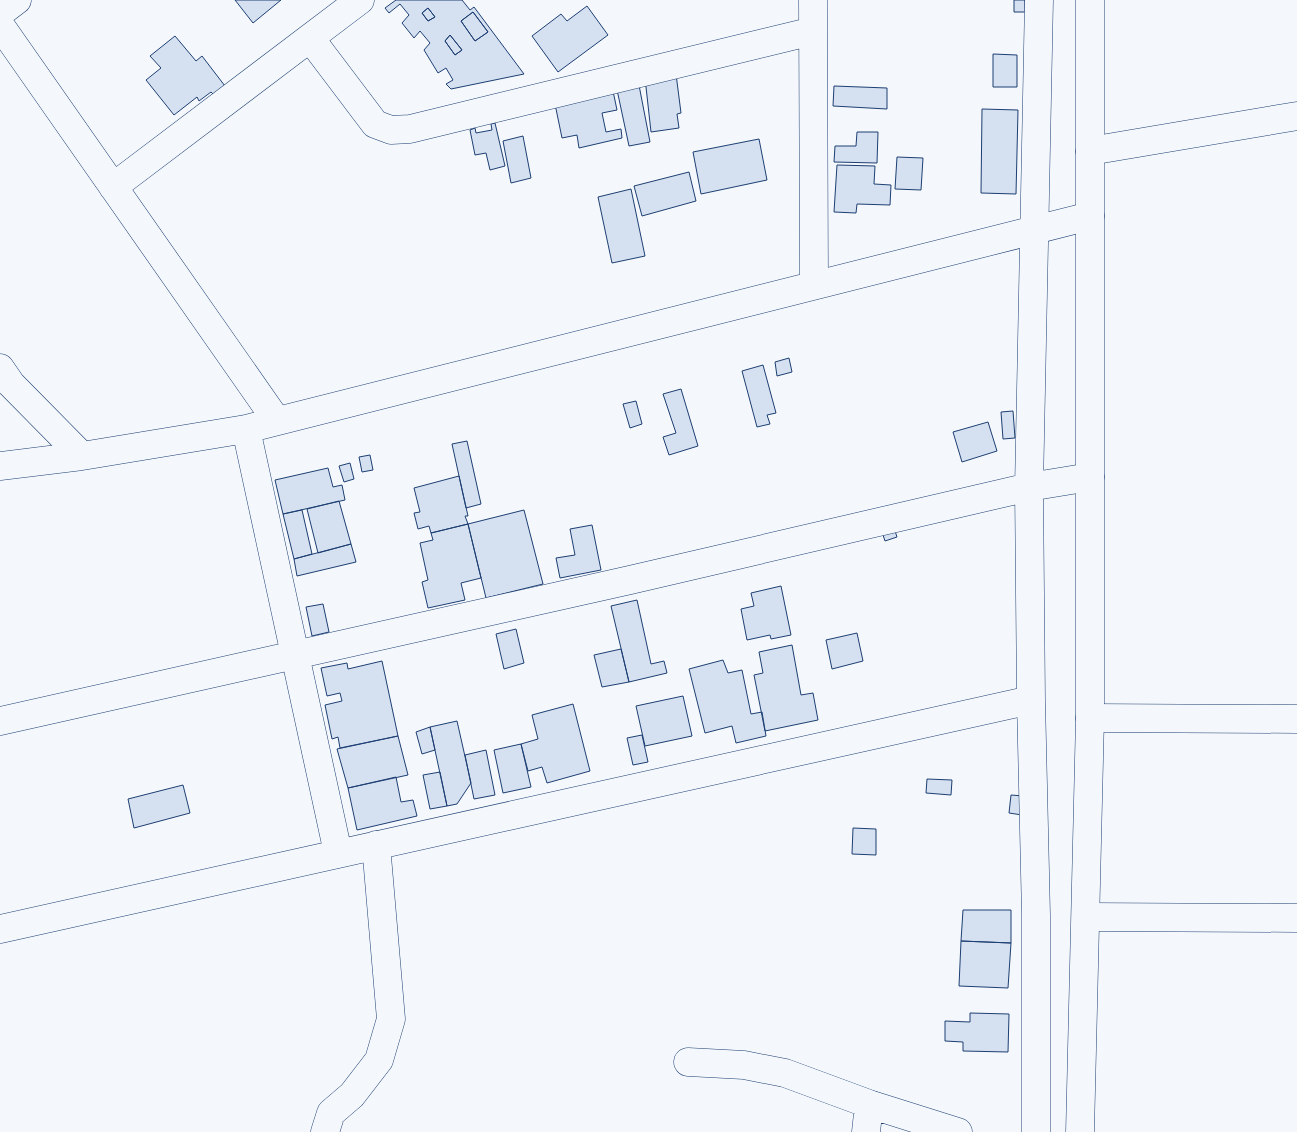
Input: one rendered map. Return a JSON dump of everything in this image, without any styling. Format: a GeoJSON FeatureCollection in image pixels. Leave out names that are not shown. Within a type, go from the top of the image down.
{"type":"FeatureCollection","features":[{"type":"Feature","properties":{"kind":"main road"},"geometry":{"type":"LineString","coordinates":[[0,13],[17,0]]}},
{"type":"Feature","properties":{"kind":"main road"},"geometry":{"type":"LineString","coordinates":[[114,187],[360,0]]}},
{"type":"Feature","properties":{"kind":"main road"},"geometry":{"type":"LineString","coordinates":[[813,0],[814,286]]}},
{"type":"Feature","properties":{"kind":"main road"},"geometry":{"type":"LineString","coordinates":[[1036,1132],[1036,915],[1031,700],[1030,487],[1039,0]]}},
{"type":"Feature","properties":{"kind":"main road"},"geometry":{"type":"LineString","coordinates":[[1080,1132],[1087,917],[1090,718],[1090,0]]}},
{"type":"Feature","properties":{"kind":"main road"},"geometry":{"type":"LineString","coordinates":[[0,25],[277,421]]}},
{"type":"Feature","properties":{"kind":"main road"},"geometry":{"type":"LineString","coordinates":[[310,38],[375,124],[391,130],[410,129],[813,31]]}},
{"type":"Feature","properties":{"kind":"main road"},"geometry":{"type":"LineString","coordinates":[[1090,151],[1297,116]]}},
{"type":"Feature","properties":{"kind":"main road"},"geometry":{"type":"LineString","coordinates":[[0,466],[82,456],[246,429],[1090,216]]}},
{"type":"Feature","properties":{"kind":"main road"},"geometry":{"type":"LineString","coordinates":[[0,368],[11,384],[82,456]]}},
{"type":"Feature","properties":{"kind":"main road"},"geometry":{"type":"LineString","coordinates":[[246,429],[338,853]]}},
{"type":"Feature","properties":{"kind":"main road"},"geometry":{"type":"LineString","coordinates":[[0,721],[1030,487],[1090,477]]}},
{"type":"Feature","properties":{"kind":"main road"},"geometry":{"type":"LineString","coordinates":[[0,929],[1031,700]]}},
{"type":"Feature","properties":{"kind":"main road"},"geometry":{"type":"LineString","coordinates":[[1090,718],[1297,719]]}},
{"type":"Feature","properties":{"kind":"main road"},"geometry":{"type":"LineString","coordinates":[[325,1132],[331,1113],[352,1095],[379,1060],[391,1019],[376,845]]}},
{"type":"Feature","properties":{"kind":"main road"},"geometry":{"type":"LineString","coordinates":[[1087,917],[1297,918]]}},
{"type":"Feature","properties":{"kind":"main road"},"geometry":{"type":"LineString","coordinates":[[688,1062],[744,1064],[785,1073],[869,1104],[958,1132]]}},
{"type":"Feature","properties":{"kind":"main road"},"geometry":{"type":"LineString","coordinates":[[866,1132],[869,1104]]}},
{"type":"Feature","properties":{"kind":"building"},"geometry":{"type":"Polygon","coordinates":[[[235,0],[281,0],[253,23],[235,0]]]}},
{"type":"Feature","properties":{"kind":"building"},"geometry":{"type":"Polygon","coordinates":[[[396,0],[462,0],[470,10],[474,7],[524,74],[451,89],[446,84],[453,80],[446,68],[438,73],[424,50],[430,43],[420,31],[414,38],[402,23],[409,15],[400,4],[389,13],[385,8],[396,0]],[[428,8],[422,13],[428,21],[435,17],[428,8]],[[473,12],[461,21],[475,41],[488,32],[473,12]],[[450,35],[445,41],[455,55],[462,50],[450,35]]]}},
{"type":"Feature","properties":{"kind":"building"},"geometry":{"type":"Polygon","coordinates":[[[1014,0],[1025,0],[1025,12],[1014,12],[1014,0]]]}},
{"type":"Feature","properties":{"kind":"building"},"geometry":{"type":"Polygon","coordinates":[[[587,6],[608,35],[558,72],[532,36],[561,14],[567,21],[587,6]]]}},
{"type":"Feature","properties":{"kind":"building"},"geometry":{"type":"Polygon","coordinates":[[[428,8],[435,17],[428,21],[422,13],[428,8]]]}},
{"type":"Feature","properties":{"kind":"building"},"geometry":{"type":"Polygon","coordinates":[[[473,12],[488,32],[475,41],[461,21],[473,12]]]}},
{"type":"Feature","properties":{"kind":"building"},"geometry":{"type":"Polygon","coordinates":[[[450,35],[462,50],[455,55],[445,41],[450,35]]]}},
{"type":"Feature","properties":{"kind":"building"},"geometry":{"type":"Polygon","coordinates":[[[175,36],[196,61],[202,56],[225,86],[214,95],[211,92],[199,101],[197,97],[174,115],[146,80],[161,68],[150,56],[175,36]]]}},
{"type":"Feature","properties":{"kind":"building"},"geometry":{"type":"Polygon","coordinates":[[[993,54],[1017,55],[1017,87],[993,87],[993,54]]]}},
{"type":"Feature","properties":{"kind":"building"},"geometry":{"type":"Polygon","coordinates":[[[676,74],[681,113],[677,114],[679,128],[651,132],[645,78],[676,74]]]}},
{"type":"Feature","properties":{"kind":"building"},"geometry":{"type":"Polygon","coordinates":[[[638,80],[650,142],[629,146],[616,85],[638,80]]]}},
{"type":"Feature","properties":{"kind":"building"},"geometry":{"type":"Polygon","coordinates":[[[834,86],[887,88],[887,109],[833,106],[834,86]]]}},
{"type":"Feature","properties":{"kind":"building"},"geometry":{"type":"Polygon","coordinates":[[[613,91],[617,110],[602,113],[606,132],[621,129],[622,138],[579,148],[577,135],[562,138],[555,104],[613,91]]]}},
{"type":"Feature","properties":{"kind":"building"},"geometry":{"type":"Polygon","coordinates":[[[982,109],[1018,110],[1016,194],[981,193],[982,109]]]}},
{"type":"Feature","properties":{"kind":"building"},"geometry":{"type":"Polygon","coordinates":[[[495,123],[505,166],[490,170],[486,153],[475,155],[470,130],[475,128],[476,133],[492,130],[491,124],[495,123]]]}},
{"type":"Feature","properties":{"kind":"building"},"geometry":{"type":"Polygon","coordinates":[[[857,132],[878,132],[877,163],[834,162],[835,146],[856,146],[857,132]]]}},
{"type":"Feature","properties":{"kind":"building"},"geometry":{"type":"Polygon","coordinates":[[[523,136],[531,178],[511,183],[503,141],[523,136]]]}},
{"type":"Feature","properties":{"kind":"building"},"geometry":{"type":"Polygon","coordinates":[[[759,139],[767,180],[701,194],[693,152],[759,139]]]}},
{"type":"Feature","properties":{"kind":"building"},"geometry":{"type":"Polygon","coordinates":[[[897,157],[923,158],[921,190],[895,189],[897,157]]]}},
{"type":"Feature","properties":{"kind":"building"},"geometry":{"type":"Polygon","coordinates":[[[837,165],[875,166],[874,184],[891,185],[890,205],[857,204],[856,213],[834,212],[837,165]]]}},
{"type":"Feature","properties":{"kind":"building"},"geometry":{"type":"Polygon","coordinates":[[[689,172],[696,201],[642,216],[634,186],[689,172]]]}},
{"type":"Feature","properties":{"kind":"building"},"geometry":{"type":"Polygon","coordinates":[[[631,189],[645,256],[612,263],[598,197],[631,189]]]}},
{"type":"Feature","properties":{"kind":"building"},"geometry":{"type":"Polygon","coordinates":[[[789,358],[792,372],[777,376],[775,362],[789,358]]]}},
{"type":"Feature","properties":{"kind":"building"},"geometry":{"type":"Polygon","coordinates":[[[763,365],[776,413],[767,415],[770,424],[757,427],[742,371],[763,365]]]}},
{"type":"Feature","properties":{"kind":"building"},"geometry":{"type":"Polygon","coordinates":[[[681,389],[698,446],[669,455],[663,437],[676,433],[663,394],[681,389]]]}},
{"type":"Feature","properties":{"kind":"building"},"geometry":{"type":"Polygon","coordinates":[[[636,401],[642,424],[630,428],[623,404],[636,401]]]}},
{"type":"Feature","properties":{"kind":"building"},"geometry":{"type":"Polygon","coordinates":[[[1013,411],[1015,438],[1003,439],[1001,412],[1013,411]]]}},
{"type":"Feature","properties":{"kind":"building"},"geometry":{"type":"Polygon","coordinates":[[[988,422],[997,451],[962,462],[953,432],[988,422]]]}},
{"type":"Feature","properties":{"kind":"building"},"geometry":{"type":"Polygon","coordinates":[[[467,441],[481,504],[466,508],[452,444],[467,441]]]}},
{"type":"Feature","properties":{"kind":"building"},"geometry":{"type":"Polygon","coordinates":[[[370,455],[373,470],[362,472],[359,457],[370,455]]]}},
{"type":"Feature","properties":{"kind":"building"},"geometry":{"type":"Polygon","coordinates":[[[350,463],[354,479],[344,482],[339,466],[350,463]]]}},
{"type":"Feature","properties":{"kind":"building"},"geometry":{"type":"Polygon","coordinates":[[[328,468],[333,487],[342,485],[345,500],[283,514],[275,480],[328,468]]]}},
{"type":"Feature","properties":{"kind":"building"},"geometry":{"type":"Polygon","coordinates":[[[459,476],[468,524],[431,533],[429,526],[418,529],[414,513],[420,512],[414,488],[459,476]]]}},
{"type":"Feature","properties":{"kind":"building"},"geometry":{"type":"Polygon","coordinates":[[[339,501],[351,544],[318,553],[307,509],[339,501]]]}},
{"type":"Feature","properties":{"kind":"building"},"geometry":{"type":"Polygon","coordinates":[[[302,510],[312,554],[294,559],[283,514],[302,510]]]}},
{"type":"Feature","properties":{"kind":"building"},"geometry":{"type":"Polygon","coordinates":[[[524,510],[543,584],[486,598],[468,524],[524,510]]]}},
{"type":"Feature","properties":{"kind":"building"},"geometry":{"type":"Polygon","coordinates":[[[468,524],[481,578],[461,583],[465,600],[428,608],[422,582],[428,580],[420,543],[433,540],[431,533],[468,524]]]}},
{"type":"Feature","properties":{"kind":"building"},"geometry":{"type":"Polygon","coordinates":[[[592,525],[601,570],[560,578],[556,558],[575,555],[570,529],[592,525]]]}},
{"type":"Feature","properties":{"kind":"building"},"geometry":{"type":"Polygon","coordinates":[[[893,525],[897,537],[885,541],[881,529],[893,525]]]}},
{"type":"Feature","properties":{"kind":"building"},"geometry":{"type":"Polygon","coordinates":[[[351,544],[356,562],[297,576],[294,559],[351,544]]]}},
{"type":"Feature","properties":{"kind":"building"},"geometry":{"type":"Polygon","coordinates":[[[781,586],[791,635],[771,639],[770,635],[747,640],[741,609],[754,606],[751,593],[781,586]]]}},
{"type":"Feature","properties":{"kind":"building"},"geometry":{"type":"Polygon","coordinates":[[[637,600],[651,664],[664,661],[667,673],[629,682],[611,606],[637,600]]]}},
{"type":"Feature","properties":{"kind":"building"},"geometry":{"type":"Polygon","coordinates":[[[323,604],[329,632],[312,636],[306,607],[323,604]]]}},
{"type":"Feature","properties":{"kind":"building"},"geometry":{"type":"Polygon","coordinates":[[[516,629],[524,663],[504,669],[496,634],[516,629]]]}},
{"type":"Feature","properties":{"kind":"building"},"geometry":{"type":"Polygon","coordinates":[[[857,633],[863,661],[832,669],[826,640],[857,633]]]}},
{"type":"Feature","properties":{"kind":"building"},"geometry":{"type":"Polygon","coordinates":[[[792,645],[801,695],[813,693],[818,720],[765,731],[754,675],[763,673],[759,652],[792,645]]]}},
{"type":"Feature","properties":{"kind":"building"},"geometry":{"type":"Polygon","coordinates":[[[621,649],[629,682],[602,687],[594,655],[621,649]]]}},
{"type":"Feature","properties":{"kind":"building"},"geometry":{"type":"Polygon","coordinates":[[[723,660],[728,673],[742,670],[751,714],[762,712],[766,736],[736,743],[732,726],[705,733],[689,669],[723,660]]]}},
{"type":"Feature","properties":{"kind":"building"},"geometry":{"type":"Polygon","coordinates":[[[382,661],[398,736],[340,748],[338,737],[332,739],[325,705],[342,701],[340,693],[327,696],[321,668],[347,663],[348,669],[382,661]]]}},
{"type":"Feature","properties":{"kind":"building"},"geometry":{"type":"Polygon","coordinates":[[[683,696],[692,736],[645,746],[636,706],[683,696]]]}},
{"type":"Feature","properties":{"kind":"building"},"geometry":{"type":"Polygon","coordinates":[[[573,704],[590,771],[547,783],[542,767],[528,771],[521,744],[538,739],[532,715],[573,704]]]}},
{"type":"Feature","properties":{"kind":"building"},"geometry":{"type":"Polygon","coordinates":[[[457,721],[471,783],[457,804],[447,806],[430,727],[457,721]]]}},
{"type":"Feature","properties":{"kind":"building"},"geometry":{"type":"Polygon","coordinates":[[[430,727],[435,750],[422,754],[416,732],[430,727]]]}},
{"type":"Feature","properties":{"kind":"building"},"geometry":{"type":"Polygon","coordinates":[[[642,735],[648,762],[633,765],[627,738],[642,735]]]}},
{"type":"Feature","properties":{"kind":"building"},"geometry":{"type":"Polygon","coordinates":[[[398,736],[408,775],[348,788],[337,749],[398,736]]]}},
{"type":"Feature","properties":{"kind":"building"},"geometry":{"type":"Polygon","coordinates":[[[521,744],[531,787],[503,793],[494,750],[521,744]]]}},
{"type":"Feature","properties":{"kind":"building"},"geometry":{"type":"Polygon","coordinates":[[[486,750],[495,795],[474,799],[465,755],[486,750]]]}},
{"type":"Feature","properties":{"kind":"building"},"geometry":{"type":"Polygon","coordinates":[[[440,772],[447,806],[430,809],[423,775],[440,772]]]}},
{"type":"Feature","properties":{"kind":"building"},"geometry":{"type":"Polygon","coordinates":[[[396,777],[401,802],[413,800],[417,816],[357,830],[348,788],[396,777]]]}},
{"type":"Feature","properties":{"kind":"building"},"geometry":{"type":"Polygon","coordinates":[[[927,779],[952,780],[951,795],[926,793],[927,779]]]}},
{"type":"Feature","properties":{"kind":"building"},"geometry":{"type":"Polygon","coordinates":[[[183,785],[190,813],[134,828],[128,799],[183,785]]]}},
{"type":"Feature","properties":{"kind":"building"},"geometry":{"type":"Polygon","coordinates":[[[1011,795],[1023,796],[1022,815],[1009,813],[1011,795]]]}},
{"type":"Feature","properties":{"kind":"building"},"geometry":{"type":"Polygon","coordinates":[[[853,828],[876,829],[876,855],[852,854],[853,828]]]}},
{"type":"Feature","properties":{"kind":"building"},"geometry":{"type":"Polygon","coordinates":[[[963,910],[1011,910],[1011,943],[961,941],[963,910]]]}},
{"type":"Feature","properties":{"kind":"building"},"geometry":{"type":"Polygon","coordinates":[[[961,941],[1011,943],[1008,988],[959,986],[961,941]]]}},
{"type":"Feature","properties":{"kind":"building"},"geometry":{"type":"Polygon","coordinates":[[[970,1013],[1009,1014],[1008,1052],[963,1051],[963,1042],[945,1041],[945,1021],[970,1022],[970,1013]]]}}]}
